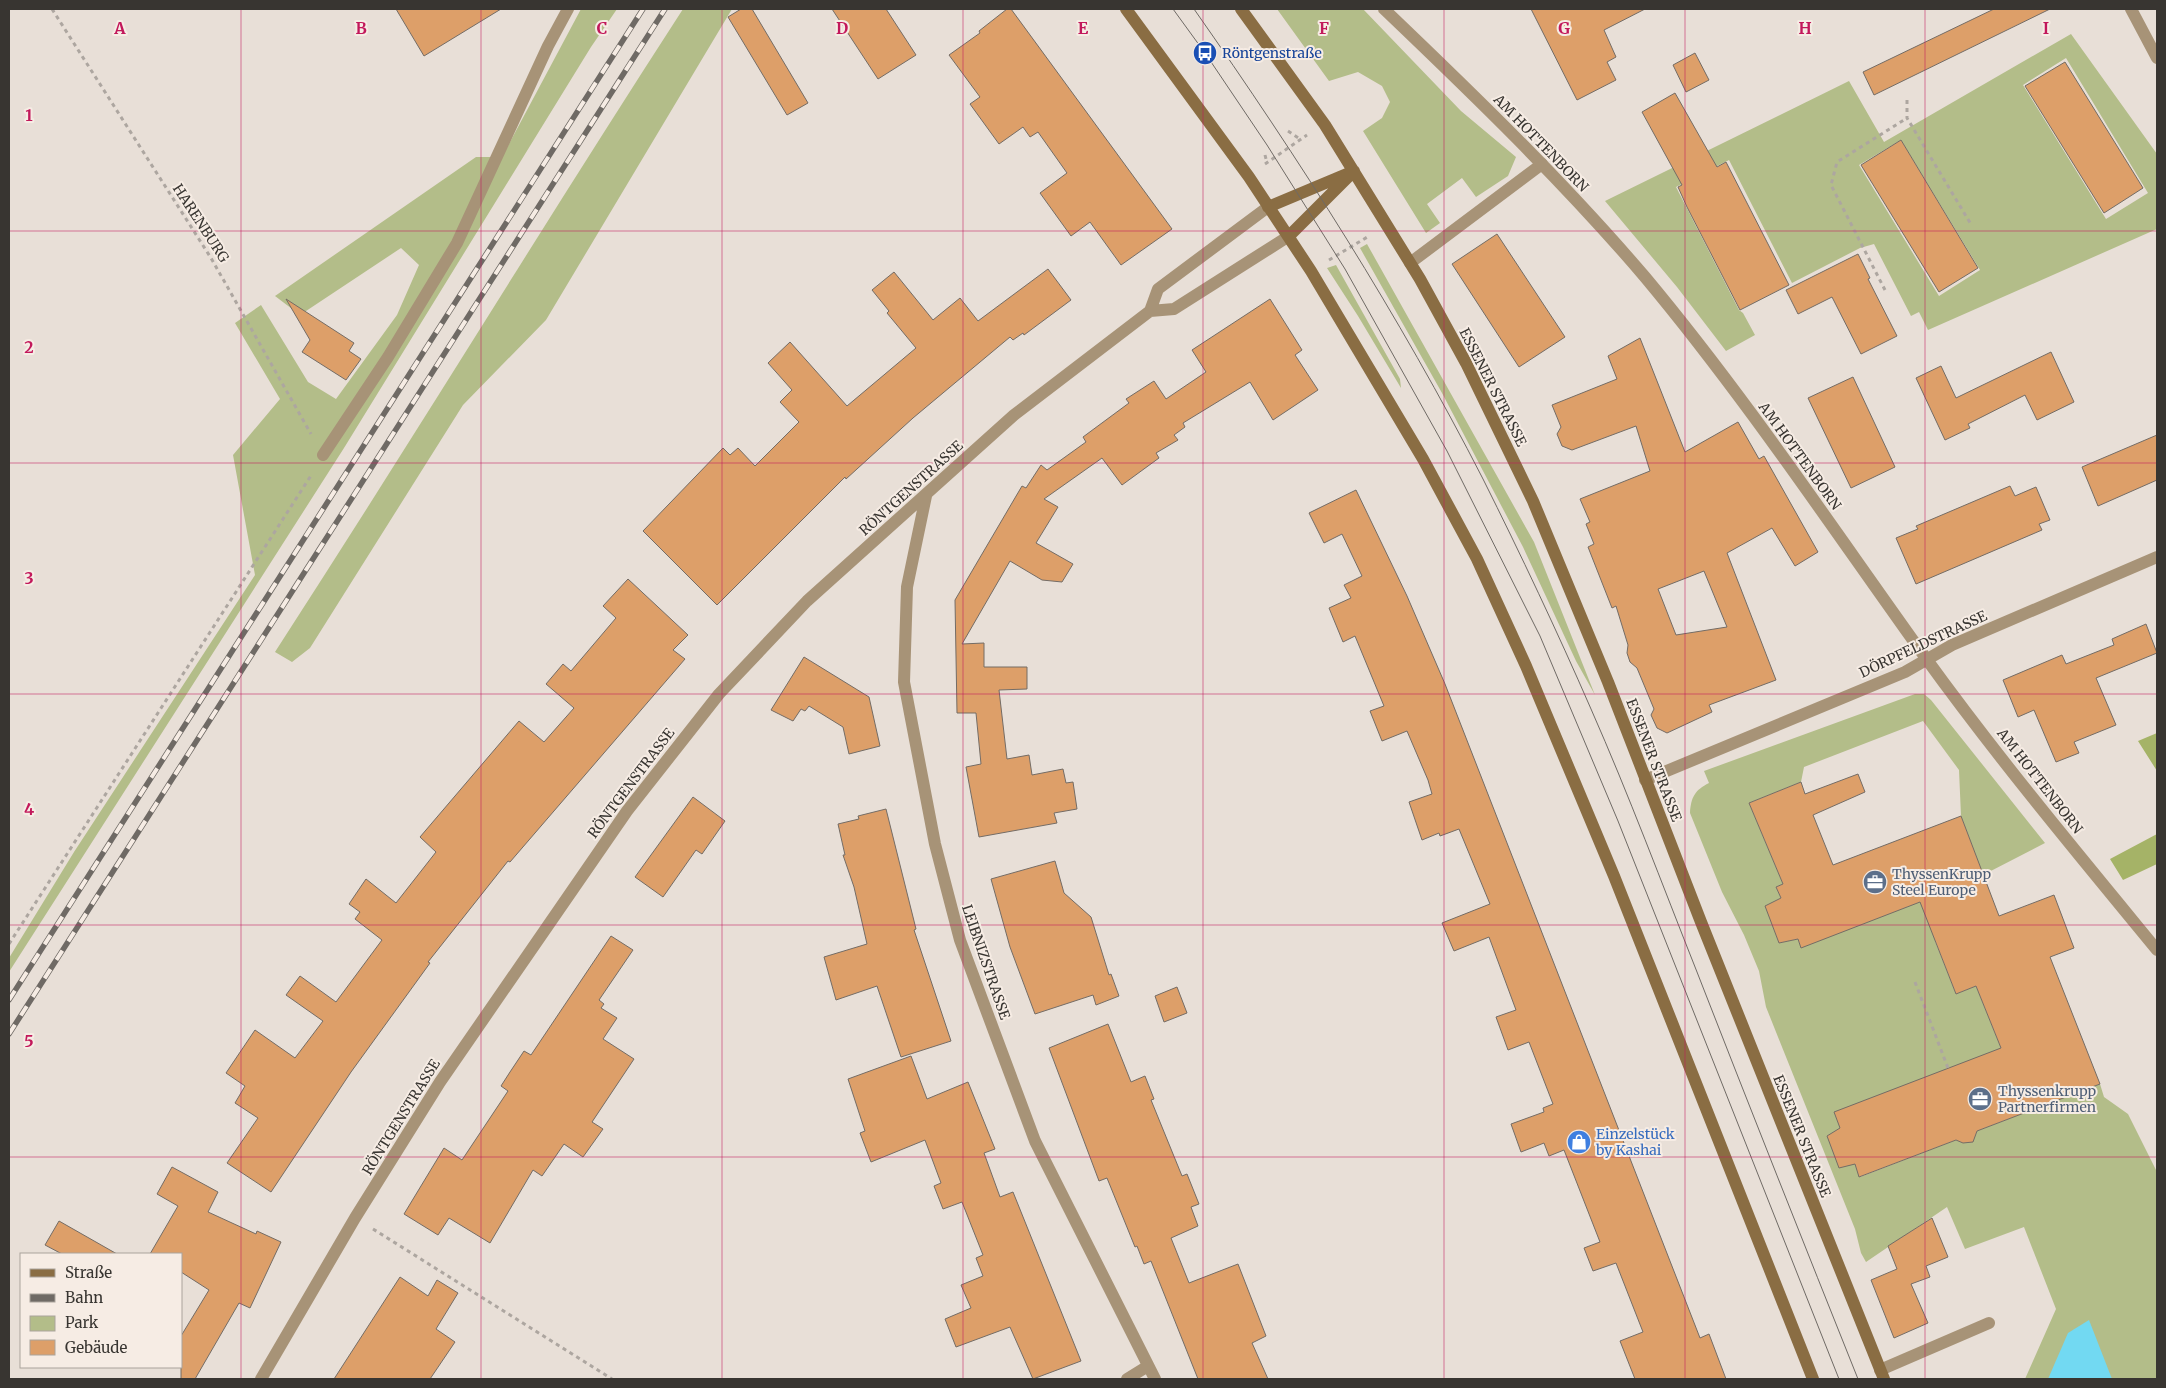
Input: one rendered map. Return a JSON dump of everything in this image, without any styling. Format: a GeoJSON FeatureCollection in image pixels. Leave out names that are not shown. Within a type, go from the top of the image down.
{"type":"FeatureCollection","features":[{"type":"Feature","properties":{"kind":"main road"},"geometry":{"type":"LineString","coordinates":[[1126,9],[1289,236],[1423,459],[1489,584],[1526,666],[1614,876],[1813,1379]]}},
{"type":"Feature","properties":{"kind":"main road","name":"ESSENER STRASSE"},"geometry":{"type":"LineString","coordinates":[[1241,9],[1325,125],[1410,263],[1466,363],[1533,501],[1608,682],[1645,780],[1882,1374]]}},
{"type":"Feature","properties":{"kind":"main road"},"geometry":{"type":"LineString","coordinates":[[1268,207],[1354,171]]}},
{"type":"Feature","properties":{"kind":"main road"},"geometry":{"type":"LineString","coordinates":[[1289,236],[1354,171]]}},
{"type":"Feature","properties":{"kind":"street"},"geometry":{"type":"LineString","coordinates":[[323,455],[388,357],[457,243],[548,46],[568,9]]}},
{"type":"Feature","properties":{"kind":"street","name":"AM HOTTENBORN"},"geometry":{"type":"LineString","coordinates":[[1384,9],[1542,164],[1644,277],[1722,375],[1926,659],[2022,785],[2157,950]]}},
{"type":"Feature","properties":{"kind":"street"},"geometry":{"type":"LineString","coordinates":[[2132,9],[2157,58]]}},
{"type":"Feature","properties":{"kind":"street"},"geometry":{"type":"LineString","coordinates":[[1410,263],[1542,164]]}},
{"type":"Feature","properties":{"kind":"street"},"geometry":{"type":"LineString","coordinates":[[1268,207],[1158,289],[1150,311],[1174,309],[1289,236]]}},
{"type":"Feature","properties":{"kind":"street","name":"RÖNTGENSTRASSE"},"geometry":{"type":"LineString","coordinates":[[261,1379],[356,1218],[445,1074],[626,811],[719,694],[807,601],[1014,415],[1150,311]]}},
{"type":"Feature","properties":{"kind":"street","name":"LEIBNIZSTRASSE"},"geometry":{"type":"LineString","coordinates":[[926,496],[907,587],[904,682],[935,844],[960,940],[1035,1141],[1155,1379]]}},
{"type":"Feature","properties":{"kind":"street","name":"DÖRPFELDSTRASSE"},"geometry":{"type":"LineString","coordinates":[[1645,780],[1905,672],[1952,645],[2157,557]]}},
{"type":"Feature","properties":{"kind":"street"},"geometry":{"type":"LineString","coordinates":[[1882,1374],[1989,1323]]}},
{"type":"Feature","properties":{"kind":"street"},"geometry":{"type":"LineString","coordinates":[[1126,1379],[1148,1366]]}},
{"type":"Feature","properties":{"kind":"path","name":"HARENBURG"},"geometry":{"type":"LineString","coordinates":[[52,9],[211,258],[323,455]]}},
{"type":"Feature","properties":{"kind":"path"},"geometry":{"type":"LineString","coordinates":[[1907,100],[1907,118],[1972,226]]}},
{"type":"Feature","properties":{"kind":"path"},"geometry":{"type":"LineString","coordinates":[[1884,290],[1831,184],[1837,162],[1907,118]]}},
{"type":"Feature","properties":{"kind":"path"},"geometry":{"type":"LineString","coordinates":[[1248,177],[1300,139],[1325,125]]}},
{"type":"Feature","properties":{"kind":"path"},"geometry":{"type":"LineString","coordinates":[[1288,131],[1300,139]]}},
{"type":"Feature","properties":{"kind":"path"},"geometry":{"type":"LineString","coordinates":[[1265,155],[1267,163]]}},
{"type":"Feature","properties":{"kind":"path"},"geometry":{"type":"LineString","coordinates":[[1311,271],[1387,225]]}},
{"type":"Feature","properties":{"kind":"path"},"geometry":{"type":"LineString","coordinates":[[9,944],[323,455]]}},
{"type":"Feature","properties":{"kind":"path"},"geometry":{"type":"LineString","coordinates":[[1915,982],[1948,1068]]}},
{"type":"Feature","properties":{"kind":"path"},"geometry":{"type":"LineString","coordinates":[[356,1218],[612,1379]]}},
{"type":"Feature","properties":{"kind":"green space"},"geometry":{"type":"Polygon","coordinates":[[[581,9],[617,9],[591,47],[344,448],[9,972],[9,958],[74,852],[255,575],[233,455],[280,399],[235,323],[261,305],[308,382],[336,399],[397,315],[419,265],[401,248],[300,315],[275,296],[476,157],[502,157],[581,9]]]}},
{"type":"Feature","properties":{"kind":"green space"},"geometry":{"type":"Polygon","coordinates":[[[683,9],[732,9],[546,320],[463,405],[310,648],[292,662],[275,652],[378,492],[580,169],[683,9]]]}},
{"type":"Feature","properties":{"kind":"green space"},"geometry":{"type":"Polygon","coordinates":[[[1277,9],[1363,9],[1461,111],[1516,157],[1508,176],[1476,197],[1462,178],[1427,204],[1440,223],[1426,233],[1363,131],[1382,118],[1390,102],[1382,86],[1358,72],[1329,81],[1277,9]]]}},
{"type":"Feature","properties":{"kind":"green space"},"geometry":{"type":"Polygon","coordinates":[[[2071,34],[2157,154],[2157,229],[1928,330],[1919,312],[1911,316],[1874,244],[1860,248],[1792,283],[1729,160],[1676,187],[1739,310],[1743,313],[1755,335],[1726,351],[1677,287],[1605,201],[1849,81],[1884,142],[2071,34]],[[2066,58],[2023,85],[2106,219],[2148,193],[2066,58]],[[1901,140],[1859,165],[1939,296],[1980,270],[1901,140]]]}},
{"type":"Feature","properties":{"kind":"green space"},"geometry":{"type":"Polygon","coordinates":[[[1367,244],[1534,542],[1595,695],[1576,661],[1523,547],[1442,393],[1360,248],[1367,244]]]}},
{"type":"Feature","properties":{"kind":"green space"},"geometry":{"type":"Polygon","coordinates":[[[1336,265],[1400,379],[1401,388],[1327,268],[1336,265]]]}},
{"type":"Feature","properties":{"kind":"green space"},"geometry":{"type":"Polygon","coordinates":[[[1915,694],[1924,694],[1931,700],[2045,843],[1983,875],[1961,816],[1959,770],[1923,721],[1804,767],[1801,782],[1749,803],[1783,884],[1776,887],[1781,898],[1766,906],[1779,943],[1798,939],[1801,947],[1938,895],[1953,934],[1935,941],[1956,994],[1976,986],[2001,1048],[1827,1136],[1855,1164],[1860,1177],[1956,1140],[1969,1141],[1974,1138],[1977,1131],[2100,1084],[2104,1097],[2128,1114],[2157,1172],[2157,1379],[2025,1379],[2056,1309],[2024,1227],[1965,1249],[1947,1207],[1866,1262],[1861,1253],[1855,1229],[1766,1007],[1759,971],[1744,935],[1722,892],[1690,813],[1691,803],[1695,795],[1700,788],[1709,783],[1704,771],[1915,694]]]}},
{"type":"Feature","properties":{"kind":"green space"},"geometry":{"type":"Polygon","coordinates":[[[2157,733],[2157,771],[2138,741],[2157,733]]]}},
{"type":"Feature","properties":{"kind":"green space"},"geometry":{"type":"Polygon","coordinates":[[[2157,834],[2157,864],[2123,880],[2110,859],[2157,834]]]}},
{"type":"Feature","properties":{"kind":"water"},"geometry":{"type":"Polygon","coordinates":[[[2089,1320],[2112,1379],[2048,1379],[2068,1333],[2089,1320]]]}},
{"type":"Feature","properties":{"kind":"building"},"geometry":{"type":"Polygon","coordinates":[[[396,9],[501,9],[424,56],[396,9]]]}},
{"type":"Feature","properties":{"kind":"building"},"geometry":{"type":"Polygon","coordinates":[[[741,9],[752,9],[808,103],[787,115],[728,17],[741,9]]]}},
{"type":"Feature","properties":{"kind":"building"},"geometry":{"type":"Polygon","coordinates":[[[832,9],[886,9],[916,55],[878,79],[832,9]]]}},
{"type":"Feature","properties":{"kind":"building"},"geometry":{"type":"Polygon","coordinates":[[[1007,9],[1011,9],[1172,229],[1121,265],[1090,222],[1071,236],[1040,193],[1067,173],[1038,132],[1030,137],[1023,127],[999,144],[970,104],[980,97],[949,55],[980,33],[979,31],[1007,9]]]}},
{"type":"Feature","properties":{"kind":"building"},"geometry":{"type":"Polygon","coordinates":[[[1531,9],[1645,9],[1604,30],[1616,57],[1607,62],[1616,80],[1577,100],[1531,9]]]}},
{"type":"Feature","properties":{"kind":"building"},"geometry":{"type":"Polygon","coordinates":[[[1994,9],[2050,9],[1874,95],[1863,72],[1994,9]]]}},
{"type":"Feature","properties":{"kind":"building"},"geometry":{"type":"Polygon","coordinates":[[[1695,53],[1709,80],[1686,92],[1673,65],[1695,53]]]}},
{"type":"Feature","properties":{"kind":"building"},"geometry":{"type":"Polygon","coordinates":[[[2065,62],[2143,188],[2104,213],[2025,86],[2065,62]]]}},
{"type":"Feature","properties":{"kind":"building"},"geometry":{"type":"Polygon","coordinates":[[[1675,93],[1717,167],[1726,162],[1789,285],[1740,310],[1687,207],[1678,187],[1682,185],[1642,112],[1675,93]]]}},
{"type":"Feature","properties":{"kind":"building"},"geometry":{"type":"Polygon","coordinates":[[[1901,140],[1978,268],[1939,292],[1861,165],[1901,140]]]}},
{"type":"Feature","properties":{"kind":"building"},"geometry":{"type":"Polygon","coordinates":[[[1497,234],[1565,337],[1519,367],[1452,264],[1497,234]]]}},
{"type":"Feature","properties":{"kind":"building"},"geometry":{"type":"Polygon","coordinates":[[[1858,254],[1870,278],[1868,279],[1897,336],[1861,354],[1832,297],[1798,314],[1786,290],[1858,254]]]}},
{"type":"Feature","properties":{"kind":"building"},"geometry":{"type":"Polygon","coordinates":[[[1048,269],[1071,300],[1024,335],[1023,333],[1013,340],[1010,337],[913,418],[846,479],[845,477],[717,605],[643,531],[723,448],[730,455],[738,448],[755,466],[799,422],[780,402],[792,390],[768,363],[790,342],[847,406],[916,348],[887,313],[889,311],[872,290],[894,272],[933,320],[960,298],[978,321],[1048,269]]]}},
{"type":"Feature","properties":{"kind":"building"},"geometry":{"type":"Polygon","coordinates":[[[286,299],[354,343],[349,351],[361,359],[346,380],[302,352],[310,340],[286,299]]]}},
{"type":"Feature","properties":{"kind":"building"},"geometry":{"type":"Polygon","coordinates":[[[1270,299],[1302,350],[1295,355],[1318,390],[1273,420],[1250,382],[1183,423],[1185,427],[1174,435],[1178,440],[1156,453],[1159,458],[1122,485],[1102,458],[1044,499],[1058,507],[1036,543],[1073,564],[1062,582],[1042,580],[1010,561],[962,644],[984,643],[984,667],[1027,667],[1027,689],[999,690],[1007,759],[1029,755],[1032,775],[1063,769],[1066,783],[1073,782],[1077,809],[1054,813],[1057,823],[979,837],[966,767],[981,764],[976,713],[957,713],[955,600],[1022,486],[1026,488],[1041,465],[1047,470],[1086,442],[1083,437],[1129,403],[1126,399],[1154,381],[1166,399],[1206,372],[1192,350],[1270,299]]]}},
{"type":"Feature","properties":{"kind":"building"},"geometry":{"type":"Polygon","coordinates":[[[1640,338],[1685,452],[1738,422],[1759,459],[1764,456],[1818,552],[1795,566],[1772,528],[1727,553],[1776,680],[1709,705],[1712,712],[1667,733],[1657,728],[1651,715],[1654,709],[1637,668],[1630,662],[1627,653],[1628,645],[1616,606],[1612,608],[1588,547],[1594,544],[1586,524],[1590,522],[1580,499],[1650,471],[1636,426],[1572,450],[1562,446],[1557,434],[1561,427],[1552,405],[1617,379],[1608,356],[1640,338]],[[1704,571],[1658,589],[1676,635],[1727,627],[1704,571]]]}},
{"type":"Feature","properties":{"kind":"building"},"geometry":{"type":"Polygon","coordinates":[[[2051,352],[2074,402],[2037,420],[2025,395],[1968,424],[1970,428],[1945,440],[1916,378],[1941,366],[1956,398],[2051,352]]]}},
{"type":"Feature","properties":{"kind":"building"},"geometry":{"type":"Polygon","coordinates":[[[1853,377],[1895,467],[1851,488],[1808,398],[1853,377]]]}},
{"type":"Feature","properties":{"kind":"building"},"geometry":{"type":"Polygon","coordinates":[[[2157,435],[2157,480],[2098,506],[2082,467],[2157,435]]]}},
{"type":"Feature","properties":{"kind":"building"},"geometry":{"type":"Polygon","coordinates":[[[2010,486],[2015,496],[2036,487],[2050,520],[2039,524],[2042,530],[1916,584],[1896,538],[1918,529],[1916,526],[2010,486]]]}},
{"type":"Feature","properties":{"kind":"building"},"geometry":{"type":"Polygon","coordinates":[[[1356,490],[1407,596],[1445,684],[1700,1338],[1709,1334],[1726,1379],[1635,1379],[1620,1341],[1643,1332],[1616,1263],[1593,1271],[1584,1248],[1600,1242],[1564,1150],[1549,1156],[1544,1143],[1521,1152],[1511,1124],[1544,1112],[1543,1108],[1553,1104],[1529,1042],[1508,1050],[1496,1017],[1516,1010],[1489,937],[1454,951],[1442,923],[1490,904],[1459,829],[1440,836],[1439,833],[1422,840],[1409,802],[1432,794],[1428,780],[1407,731],[1382,741],[1370,711],[1384,706],[1355,636],[1343,642],[1329,608],[1351,598],[1344,585],[1362,576],[1342,534],[1324,543],[1309,513],[1356,490]]]}},
{"type":"Feature","properties":{"kind":"building"},"geometry":{"type":"Polygon","coordinates":[[[628,579],[688,635],[673,650],[685,659],[510,862],[508,861],[428,962],[430,963],[351,1072],[271,1192],[227,1163],[258,1118],[235,1103],[245,1086],[226,1073],[255,1030],[295,1058],[323,1021],[286,995],[300,976],[336,1002],[382,940],[355,919],[360,912],[349,904],[366,879],[396,903],[436,852],[420,837],[519,721],[544,742],[574,708],[546,684],[563,664],[571,671],[616,618],[603,606],[628,579]]]}},
{"type":"Feature","properties":{"kind":"building"},"geometry":{"type":"Polygon","coordinates":[[[2146,624],[2157,653],[2096,678],[2116,725],[2074,742],[2079,753],[2056,762],[2034,710],[2018,717],[2003,680],[2062,655],[2066,664],[2114,645],[2112,639],[2146,624]]]}},
{"type":"Feature","properties":{"kind":"building"},"geometry":{"type":"Polygon","coordinates":[[[804,657],[869,697],[880,746],[849,754],[843,727],[809,706],[805,711],[801,709],[793,721],[771,710],[804,657]]]}},
{"type":"Feature","properties":{"kind":"building"},"geometry":{"type":"Polygon","coordinates":[[[1858,774],[1865,792],[1813,815],[1833,865],[1961,816],[1999,916],[2054,895],[2074,948],[2050,957],[2100,1084],[1977,1131],[1973,1142],[1963,1143],[1956,1140],[1859,1177],[1855,1164],[1839,1168],[1827,1136],[1840,1128],[1834,1112],[2001,1048],[1976,986],[1956,994],[1920,902],[1801,948],[1798,939],[1779,943],[1765,906],[1781,898],[1776,887],[1783,884],[1749,803],[1801,782],[1805,794],[1858,774]]]}},
{"type":"Feature","properties":{"kind":"building"},"geometry":{"type":"Polygon","coordinates":[[[693,797],[725,821],[702,854],[696,850],[663,897],[635,877],[693,797]]]}},
{"type":"Feature","properties":{"kind":"building"},"geometry":{"type":"Polygon","coordinates":[[[886,809],[916,929],[914,930],[951,1041],[901,1057],[877,986],[836,1000],[824,957],[867,944],[854,887],[843,855],[845,855],[838,824],[859,819],[858,816],[886,809]]]}},
{"type":"Feature","properties":{"kind":"building"},"geometry":{"type":"Polygon","coordinates":[[[1055,861],[1064,893],[1091,917],[1109,975],[1111,974],[1119,996],[1096,1005],[1093,995],[1035,1014],[1010,947],[991,879],[1055,861]]]}},
{"type":"Feature","properties":{"kind":"building"},"geometry":{"type":"Polygon","coordinates":[[[611,936],[633,950],[599,1000],[604,1004],[601,1008],[617,1018],[603,1039],[634,1059],[592,1122],[603,1129],[583,1157],[564,1144],[542,1176],[533,1170],[490,1243],[449,1218],[438,1235],[404,1214],[444,1148],[462,1160],[508,1091],[501,1086],[510,1072],[524,1051],[531,1055],[611,936]]]}},
{"type":"Feature","properties":{"kind":"building"},"geometry":{"type":"Polygon","coordinates":[[[1177,987],[1187,1013],[1164,1022],[1155,996],[1177,987]]]}},
{"type":"Feature","properties":{"kind":"building"},"geometry":{"type":"Polygon","coordinates":[[[1108,1024],[1131,1082],[1145,1076],[1154,1099],[1151,1100],[1182,1176],[1187,1174],[1199,1204],[1191,1207],[1198,1226],[1171,1238],[1189,1283],[1238,1264],[1266,1336],[1252,1343],[1268,1379],[1198,1379],[1151,1261],[1144,1264],[1137,1246],[1135,1247],[1107,1178],[1099,1181],[1049,1048],[1108,1024]]]}},
{"type":"Feature","properties":{"kind":"building"},"geometry":{"type":"Polygon","coordinates":[[[911,1056],[927,1099],[968,1082],[995,1149],[984,1153],[1000,1197],[1013,1192],[1081,1361],[1033,1379],[1010,1327],[956,1347],[945,1319],[971,1308],[961,1285],[983,1276],[976,1258],[983,1255],[962,1202],[943,1209],[934,1186],[941,1183],[925,1140],[871,1162],[860,1133],[865,1131],[848,1079],[911,1056]]]}},
{"type":"Feature","properties":{"kind":"building"},"geometry":{"type":"Polygon","coordinates":[[[172,1167],[218,1192],[208,1212],[256,1234],[257,1231],[281,1242],[250,1308],[239,1303],[195,1379],[181,1379],[182,1334],[209,1290],[182,1273],[182,1253],[151,1253],[178,1206],[157,1194],[172,1167]]]}},
{"type":"Feature","properties":{"kind":"building"},"geometry":{"type":"Polygon","coordinates":[[[1932,1218],[1948,1257],[1926,1266],[1930,1277],[1911,1284],[1928,1323],[1894,1338],[1871,1280],[1897,1269],[1888,1246],[1932,1218]]]}},
{"type":"Feature","properties":{"kind":"building"},"geometry":{"type":"Polygon","coordinates":[[[59,1221],[115,1253],[60,1253],[45,1245],[59,1221]]]}},
{"type":"Feature","properties":{"kind":"building"},"geometry":{"type":"Polygon","coordinates":[[[400,1277],[428,1296],[437,1280],[458,1293],[436,1329],[455,1342],[430,1379],[334,1379],[400,1277]]]}},
{"type":"Feature","properties":{"kind":"tram line"},"geometry":{"type":"LineString","coordinates":[[1173,9],[1267,145],[1345,269],[1447,451],[1540,636],[1618,821],[1839,1379]]}},
{"type":"Feature","properties":{"kind":"tram line"},"geometry":{"type":"LineString","coordinates":[[1194,9],[1310,181],[1383,298],[1451,418],[1511,536],[1565,651],[1619,774],[1858,1379]]}},
{"type":"Feature","properties":{"kind":"railway"},"geometry":{"type":"LineString","coordinates":[[9,1000],[643,9]]}},
{"type":"Feature","properties":{"kind":"railway"},"geometry":{"type":"LineString","coordinates":[[9,1034],[665,9]]}},
{"type":"Feature","properties":{"kind":"place","name":"Röntgenstraße"},"geometry":{"type":"Point","coordinates":[1205,53]}},
{"type":"Feature","properties":{"kind":"place","name":"ThyssenKrupp Steel Europe"},"geometry":{"type":"Point","coordinates":[1875,882]}},
{"type":"Feature","properties":{"kind":"place","name":"Thyssenkrupp Partnerfirmen"},"geometry":{"type":"Point","coordinates":[1980,1099]}},
{"type":"Feature","properties":{"kind":"place","name":"Einzelstück by Kashai"},"geometry":{"type":"Point","coordinates":[1579,1142]}}]}
